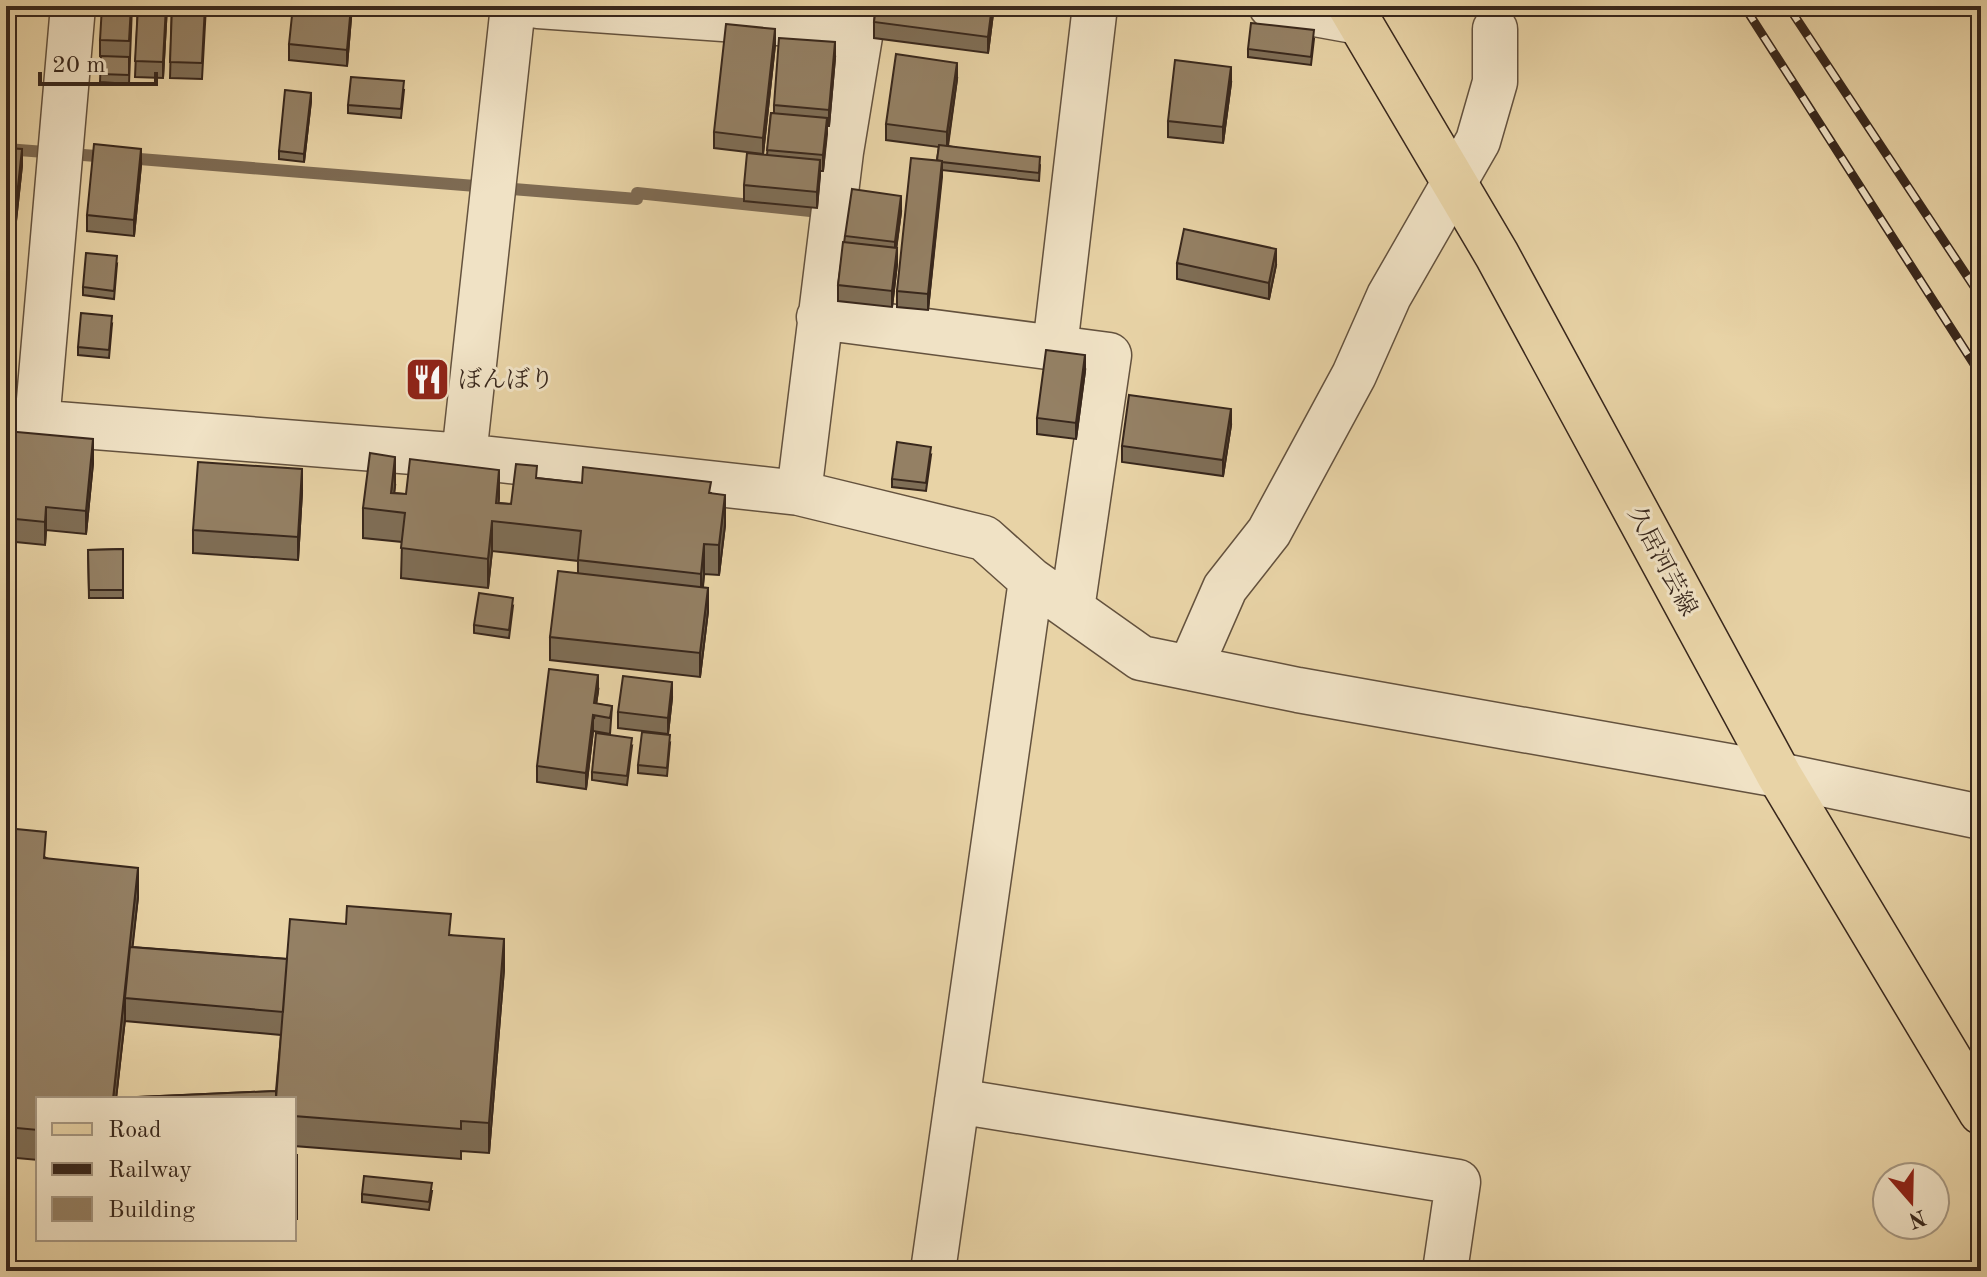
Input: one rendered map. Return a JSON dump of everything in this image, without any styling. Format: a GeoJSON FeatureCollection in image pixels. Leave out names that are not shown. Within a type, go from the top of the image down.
{"type":"FeatureCollection","features":[{"type":"Feature","properties":{"kind":"main road","name":"久居河芸線"},"geometry":{"type":"LineString","coordinates":[[1355,14],[1455,184],[1779,775],[1981,1112]]}},
{"type":"Feature","properties":{"kind":"street"},"geometry":{"type":"LineString","coordinates":[[73,6],[60,154],[21,421],[464,456],[799,493],[984,538],[1031,580],[1141,658],[1779,775],[1981,817]]}},
{"type":"Feature","properties":{"kind":"street"},"geometry":{"type":"LineString","coordinates":[[464,456],[513,6]]}},
{"type":"Feature","properties":{"kind":"street"},"geometry":{"type":"LineString","coordinates":[[538,6],[863,18],[819,317],[799,493]]}},
{"type":"Feature","properties":{"kind":"street"},"geometry":{"type":"LineString","coordinates":[[1055,347],[1095,6]]}},
{"type":"Feature","properties":{"kind":"street"},"geometry":{"type":"LineString","coordinates":[[1271,6],[1355,14]]}},
{"type":"Feature","properties":{"kind":"street"},"geometry":{"type":"LineString","coordinates":[[1190,668],[1225,588],[1269,532],[1354,375],[1389,296],[1478,141],[1491,102],[1495,29]]}},
{"type":"Feature","properties":{"kind":"street"},"geometry":{"type":"LineString","coordinates":[[819,317],[1109,355],[1072,609]]}},
{"type":"Feature","properties":{"kind":"street"},"geometry":{"type":"LineString","coordinates":[[933,1271],[1031,580]]}},
{"type":"Feature","properties":{"kind":"street"},"geometry":{"type":"LineString","coordinates":[[957,1101],[1458,1182],[1445,1271]]}},
{"type":"Feature","properties":{"kind":"building"},"geometry":{"type":"Polygon","coordinates":[[[102,6],[131,6],[129,41],[100,40],[102,6]]]}},
{"type":"Feature","properties":{"kind":"building"},"geometry":{"type":"Polygon","coordinates":[[[138,6],[166,6],[163,62],[135,61],[138,6]]]}},
{"type":"Feature","properties":{"kind":"building"},"geometry":{"type":"Polygon","coordinates":[[[172,6],[205,6],[202,63],[170,62],[172,6]]]}},
{"type":"Feature","properties":{"kind":"building"},"geometry":{"type":"Polygon","coordinates":[[[293,6],[351,6],[347,50],[289,44],[293,6]]]}},
{"type":"Feature","properties":{"kind":"building"},"geometry":{"type":"Polygon","coordinates":[[[876,6],[992,6],[988,37],[874,22],[876,6]]]}},
{"type":"Feature","properties":{"kind":"building"},"geometry":{"type":"Polygon","coordinates":[[[1251,23],[1314,30],[1311,57],[1248,49],[1251,23]]]}},
{"type":"Feature","properties":{"kind":"building"},"geometry":{"type":"Polygon","coordinates":[[[726,24],[775,29],[763,138],[714,132],[726,24]]]}},
{"type":"Feature","properties":{"kind":"building"},"geometry":{"type":"Polygon","coordinates":[[[779,38],[835,42],[829,110],[774,105],[779,38]]]}},
{"type":"Feature","properties":{"kind":"building"},"geometry":{"type":"Polygon","coordinates":[[[896,54],[957,63],[947,132],[886,124],[896,54]]]}},
{"type":"Feature","properties":{"kind":"building"},"geometry":{"type":"Polygon","coordinates":[[[101,56],[129,57],[129,75],[100,74],[101,56]]]}},
{"type":"Feature","properties":{"kind":"building"},"geometry":{"type":"Polygon","coordinates":[[[1175,60],[1231,67],[1223,127],[1168,121],[1175,60]]]}},
{"type":"Feature","properties":{"kind":"building"},"geometry":{"type":"Polygon","coordinates":[[[351,77],[404,81],[401,109],[348,105],[351,77]]]}},
{"type":"Feature","properties":{"kind":"building"},"geometry":{"type":"Polygon","coordinates":[[[285,90],[311,93],[304,154],[279,151],[285,90]]]}},
{"type":"Feature","properties":{"kind":"building"},"geometry":{"type":"Polygon","coordinates":[[[771,113],[827,118],[823,155],[767,150],[771,113]]]}},
{"type":"Feature","properties":{"kind":"building"},"geometry":{"type":"Polygon","coordinates":[[[94,144],[141,149],[134,220],[87,215],[94,144]]]}},
{"type":"Feature","properties":{"kind":"building"},"geometry":{"type":"Polygon","coordinates":[[[939,145],[1040,157],[1039,173],[942,162],[937,160],[939,145]]]}},
{"type":"Feature","properties":{"kind":"building"},"geometry":{"type":"Polygon","coordinates":[[[6,148],[22,149],[13,233],[6,232],[6,148]]]}},
{"type":"Feature","properties":{"kind":"building"},"geometry":{"type":"Polygon","coordinates":[[[747,153],[820,160],[817,192],[744,185],[747,153]]]}},
{"type":"Feature","properties":{"kind":"building"},"geometry":{"type":"Polygon","coordinates":[[[911,158],[942,161],[928,294],[897,291],[911,158]]]}},
{"type":"Feature","properties":{"kind":"building"},"geometry":{"type":"Polygon","coordinates":[[[852,189],[901,196],[895,242],[845,236],[852,189]]]}},
{"type":"Feature","properties":{"kind":"building"},"geometry":{"type":"Polygon","coordinates":[[[1184,229],[1276,249],[1269,283],[1177,263],[1184,229]]]}},
{"type":"Feature","properties":{"kind":"building"},"geometry":{"type":"Polygon","coordinates":[[[843,242],[897,248],[892,291],[838,285],[843,242]]]}},
{"type":"Feature","properties":{"kind":"building"},"geometry":{"type":"Polygon","coordinates":[[[86,253],[117,256],[114,291],[83,287],[86,253]]]}},
{"type":"Feature","properties":{"kind":"building"},"geometry":{"type":"Polygon","coordinates":[[[81,313],[112,316],[109,350],[78,347],[81,313]]]}},
{"type":"Feature","properties":{"kind":"building"},"geometry":{"type":"Polygon","coordinates":[[[1046,350],[1085,355],[1076,423],[1037,418],[1046,350]]]}},
{"type":"Feature","properties":{"kind":"building"},"geometry":{"type":"Polygon","coordinates":[[[1129,395],[1231,409],[1223,460],[1122,446],[1129,395]]]}},
{"type":"Feature","properties":{"kind":"building"},"geometry":{"type":"Polygon","coordinates":[[[6,431],[93,439],[86,511],[46,507],[45,522],[6,518],[6,431]]]}},
{"type":"Feature","properties":{"kind":"building"},"geometry":{"type":"Polygon","coordinates":[[[897,442],[931,447],[926,483],[892,479],[897,442]]]}},
{"type":"Feature","properties":{"kind":"building"},"geometry":{"type":"Polygon","coordinates":[[[370,453],[395,457],[391,493],[406,494],[410,459],[499,470],[496,503],[511,504],[516,464],[537,466],[536,478],[582,483],[583,467],[711,482],[709,493],[725,495],[719,545],[704,544],[701,574],[578,560],[581,531],[492,521],[488,559],[401,548],[405,513],[363,508],[370,453]]]}},
{"type":"Feature","properties":{"kind":"building"},"geometry":{"type":"Polygon","coordinates":[[[198,462],[302,469],[298,537],[193,530],[198,462]]]}},
{"type":"Feature","properties":{"kind":"building"},"geometry":{"type":"Polygon","coordinates":[[[123,549],[123,590],[89,590],[88,550],[123,549]]]}},
{"type":"Feature","properties":{"kind":"building"},"geometry":{"type":"Polygon","coordinates":[[[558,571],[708,588],[700,653],[550,637],[558,571]]]}},
{"type":"Feature","properties":{"kind":"building"},"geometry":{"type":"Polygon","coordinates":[[[479,593],[513,598],[509,630],[474,625],[479,593]]]}},
{"type":"Feature","properties":{"kind":"building"},"geometry":{"type":"Polygon","coordinates":[[[549,669],[598,675],[594,703],[612,706],[610,718],[593,715],[586,773],[537,766],[549,669]]]}},
{"type":"Feature","properties":{"kind":"building"},"geometry":{"type":"Polygon","coordinates":[[[623,676],[672,682],[668,718],[618,712],[623,676]]]}},
{"type":"Feature","properties":{"kind":"building"},"geometry":{"type":"Polygon","coordinates":[[[642,732],[670,735],[667,768],[638,765],[642,732]]]}},
{"type":"Feature","properties":{"kind":"building"},"geometry":{"type":"Polygon","coordinates":[[[596,733],[632,738],[627,776],[592,772],[596,733]]]}},
{"type":"Feature","properties":{"kind":"building"},"geometry":{"type":"Polygon","coordinates":[[[6,828],[46,832],[44,858],[138,868],[113,1097],[36,1097],[36,1130],[6,1127],[6,828]]]}},
{"type":"Feature","properties":{"kind":"building"},"geometry":{"type":"Polygon","coordinates":[[[347,906],[451,914],[449,935],[504,939],[489,1123],[461,1121],[461,1129],[296,1116],[296,1097],[276,1097],[290,919],[346,924],[347,906]]]}},
{"type":"Feature","properties":{"kind":"building"},"geometry":{"type":"Polygon","coordinates":[[[130,947],[287,959],[283,1012],[125,998],[130,947]]]}},
{"type":"Feature","properties":{"kind":"building"},"geometry":{"type":"Polygon","coordinates":[[[276,1091],[276,1097],[138,1097],[276,1091]]]}},
{"type":"Feature","properties":{"kind":"building"},"geometry":{"type":"Polygon","coordinates":[[[296,1155],[297,1155],[296,1203],[296,1155]]]}},
{"type":"Feature","properties":{"kind":"building"},"geometry":{"type":"Polygon","coordinates":[[[364,1176],[432,1183],[429,1202],[362,1194],[364,1176]]]}},
{"type":"Feature","properties":{"kind":"waterway"},"geometry":{"type":"LineString","coordinates":[[6,149],[109,157]]}},
{"type":"Feature","properties":{"kind":"waterway"},"geometry":{"type":"LineString","coordinates":[[127,158],[637,199],[637,193],[820,212]]}},
{"type":"Feature","properties":{"kind":"railway"},"geometry":{"type":"LineString","coordinates":[[1744,6],[1981,375]]}},
{"type":"Feature","properties":{"kind":"railway"},"geometry":{"type":"LineString","coordinates":[[1788,6],[1981,297]]}},
{"type":"Feature","properties":{"kind":"place","name":"ぼんぼり"},"geometry":{"type":"Point","coordinates":[427,379]}}]}
